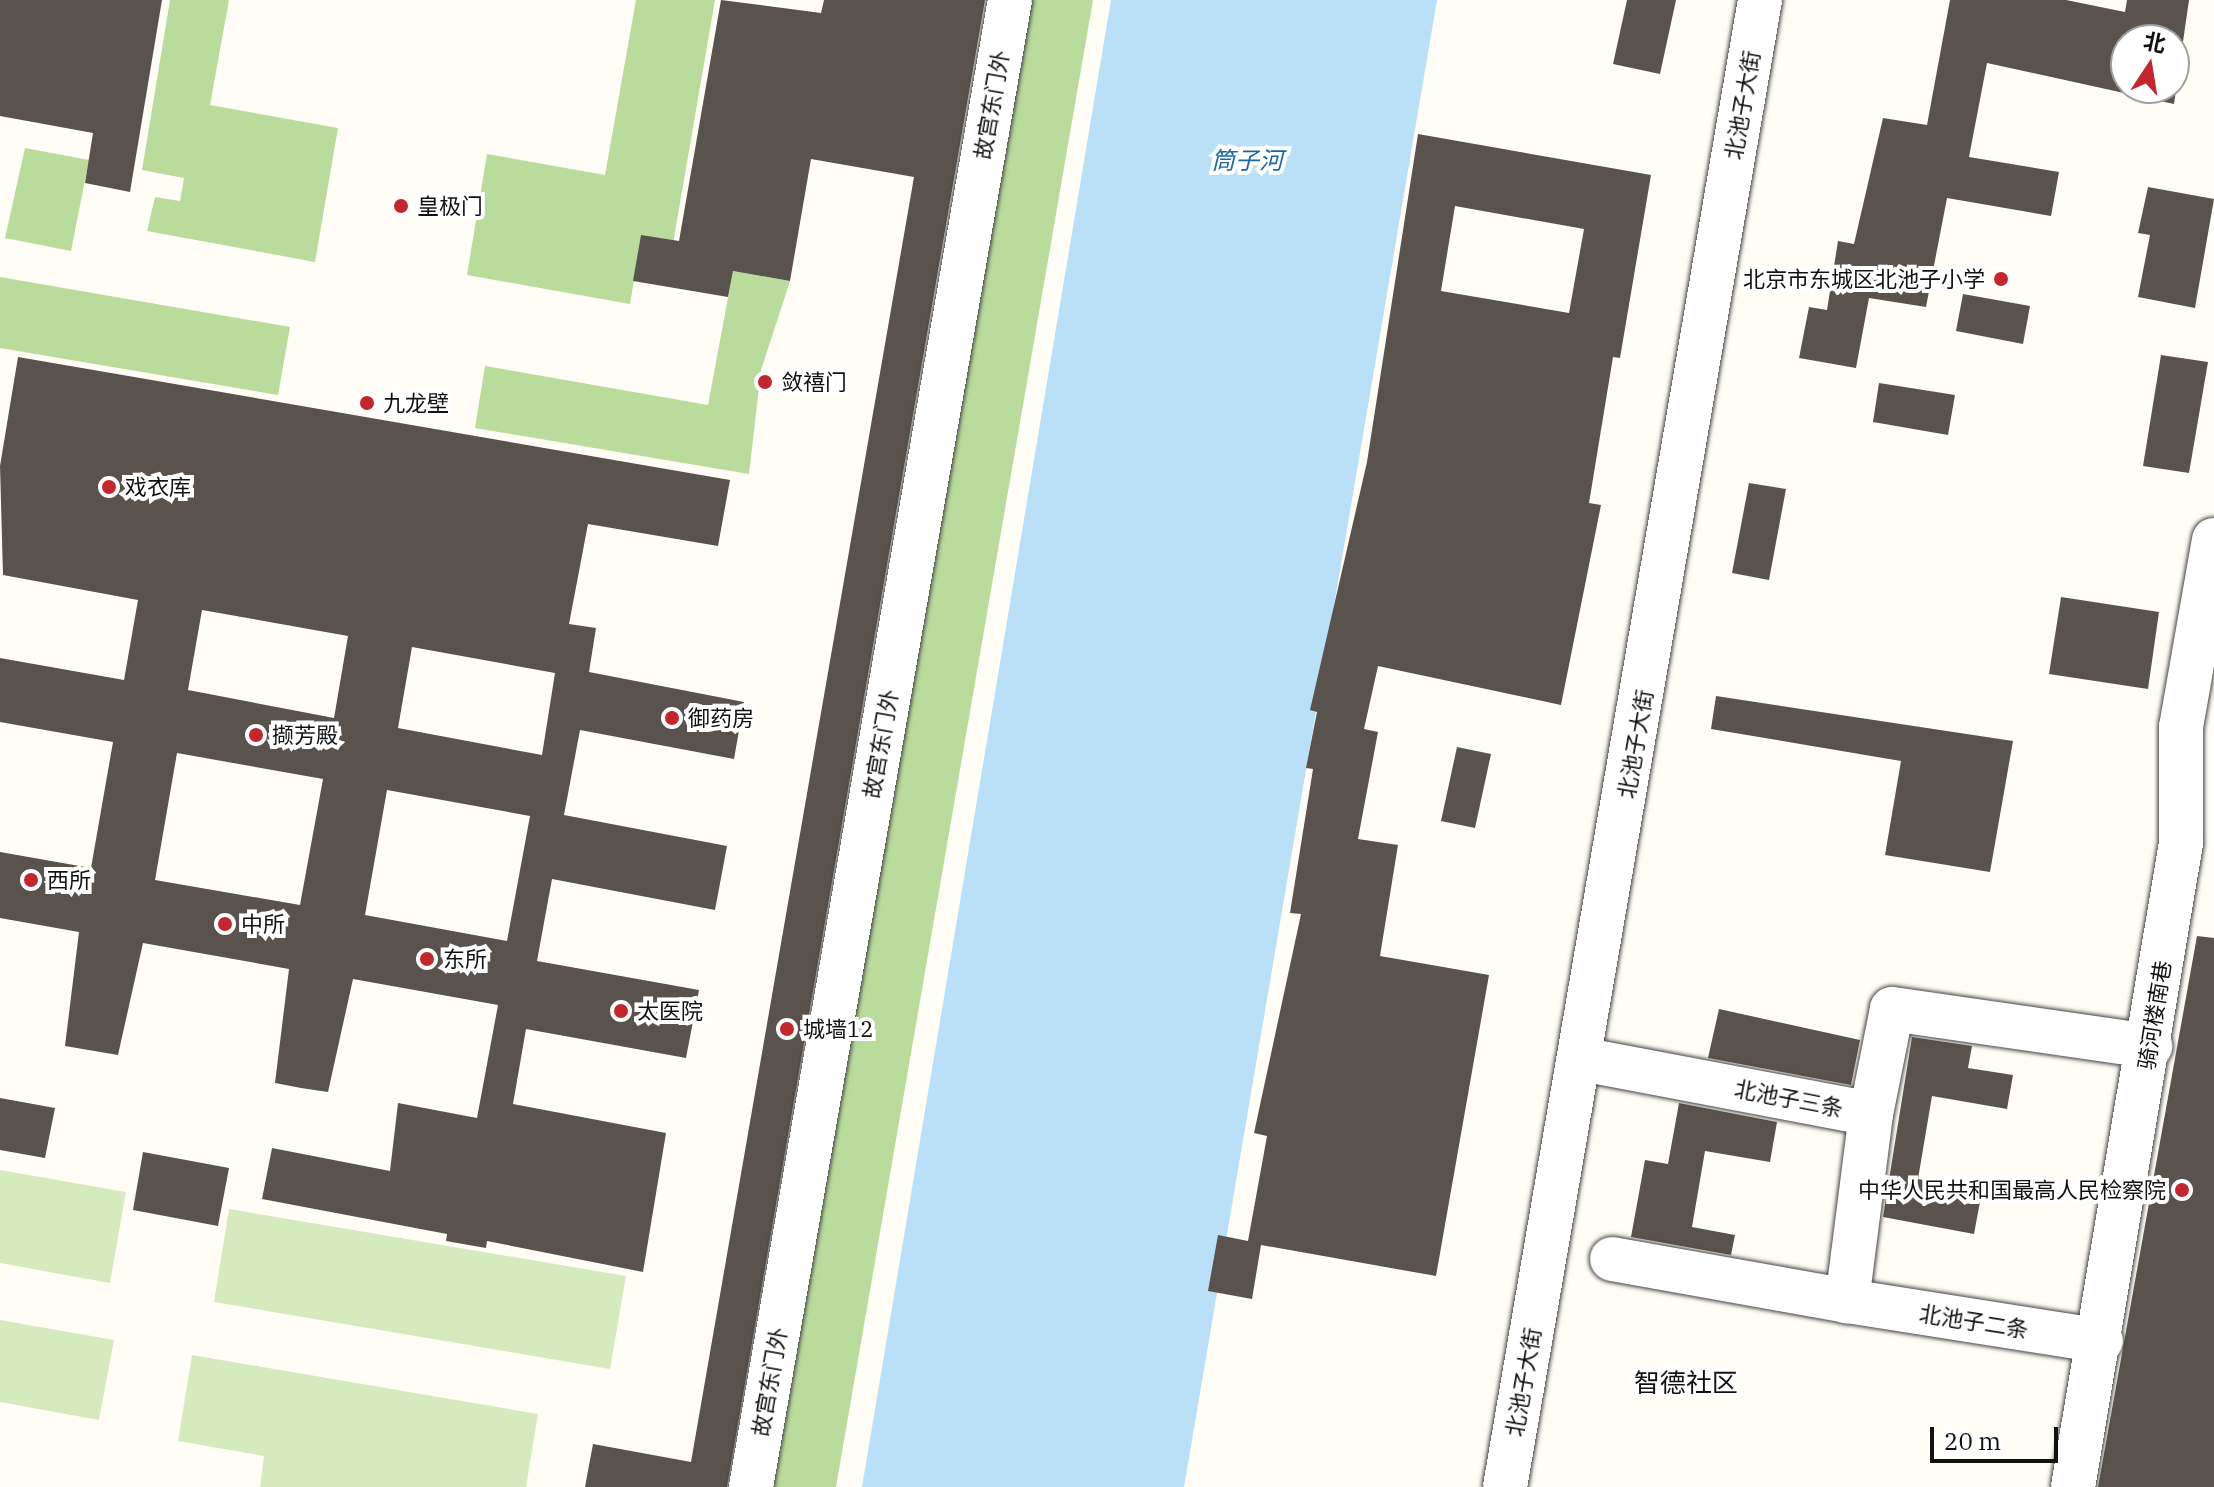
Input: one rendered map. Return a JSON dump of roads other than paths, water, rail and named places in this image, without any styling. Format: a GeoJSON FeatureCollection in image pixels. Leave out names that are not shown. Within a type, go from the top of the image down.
{"type":"FeatureCollection","features":[{"type":"Feature","properties":{"kind":"street","name":"故宫东门外"},"geometry":{"type":"LineString","coordinates":[[751,1487],[1010,0]]}},
{"type":"Feature","properties":{"kind":"street","name":"北池子大街"},"geometry":{"type":"LineString","coordinates":[[1505,1487],[1581,1059],[1760,0]]}},
{"type":"Feature","properties":{"kind":"street","name":"骑河楼南巷"},"geometry":{"type":"LineString","coordinates":[[2073,1487],[2101,1341],[2150,1046],[2198,846],[2181,727],[2214,540]]}},
{"type":"Feature","properties":{"kind":"street","name":"北池子三条"},"geometry":{"type":"LineString","coordinates":[[1581,1059],[1871,1114],[1892,1009],[2150,1046]]}},
{"type":"Feature","properties":{"kind":"street"},"geometry":{"type":"LineString","coordinates":[[1847,1301],[1871,1114]]}},
{"type":"Feature","properties":{"kind":"street","name":"北池子二条"},"geometry":{"type":"LineString","coordinates":[[1612,1259],[1847,1301],[2101,1341]]}},
{"type":"Feature","properties":{"kind":"water","name":"筒子河"},"geometry":{"type":"Polygon","coordinates":[[[1111,0],[1437,0],[1184,1487],[862,1487],[1111,0]]]}},
{"type":"Feature","properties":{"kind":"place","name":"皇极门"},"geometry":{"type":"Point","coordinates":[401,206]}},
{"type":"Feature","properties":{"kind":"place","name":"北京市东城区北池子小学"},"geometry":{"type":"Point","coordinates":[2001,279]}},
{"type":"Feature","properties":{"kind":"place","name":"敛禧门"},"geometry":{"type":"Point","coordinates":[765,382]}},
{"type":"Feature","properties":{"kind":"place","name":"九龙壁"},"geometry":{"type":"Point","coordinates":[367,403]}},
{"type":"Feature","properties":{"kind":"place","name":"戏衣库"},"geometry":{"type":"Point","coordinates":[109,487]}},
{"type":"Feature","properties":{"kind":"place","name":"御药房"},"geometry":{"type":"Point","coordinates":[672,718]}},
{"type":"Feature","properties":{"kind":"place","name":"撷芳殿"},"geometry":{"type":"Point","coordinates":[256,735]}},
{"type":"Feature","properties":{"kind":"place","name":"西所"},"geometry":{"type":"Point","coordinates":[31,880]}},
{"type":"Feature","properties":{"kind":"place","name":"中所"},"geometry":{"type":"Point","coordinates":[225,924]}},
{"type":"Feature","properties":{"kind":"place","name":"东所"},"geometry":{"type":"Point","coordinates":[427,959]}},
{"type":"Feature","properties":{"kind":"place","name":"太医院"},"geometry":{"type":"Point","coordinates":[621,1011]}},
{"type":"Feature","properties":{"kind":"place","name":"城墙12"},"geometry":{"type":"Point","coordinates":[787,1029]}},
{"type":"Feature","properties":{"kind":"place","name":"中华人民共和国最高人民检察院"},"geometry":{"type":"Point","coordinates":[2182,1190]}},
{"type":"Feature","properties":{"kind":"district","name":"智德社区"},"geometry":{"type":"Point","coordinates":[1686,1383]}}]}
